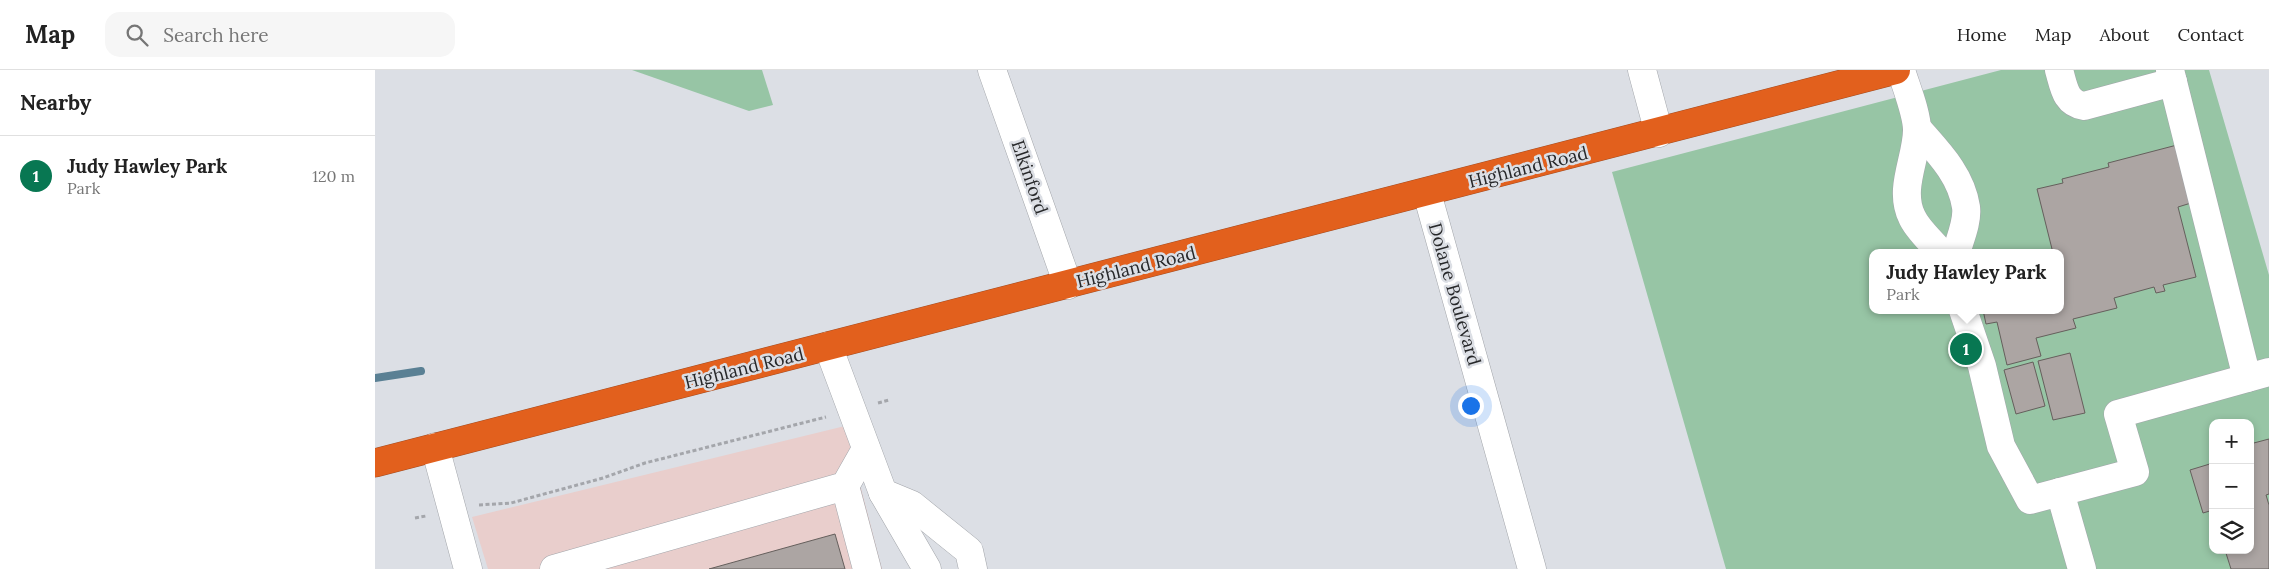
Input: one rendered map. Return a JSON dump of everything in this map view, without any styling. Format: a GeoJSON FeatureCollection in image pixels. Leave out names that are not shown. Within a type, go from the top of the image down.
{"type":"FeatureCollection","features":[{"type":"Feature","properties":{"kind":"highway","name":"Highland Road"},"geometry":{"type":"LineString","coordinates":[[375,463],[1427,193],[1896,70]]}},
{"type":"Feature","properties":{"kind":"street","name":"Elkinford"},"geometry":{"type":"LineString","coordinates":[[992,70],[1068,285]]}},
{"type":"Feature","properties":{"kind":"street"},"geometry":{"type":"LineString","coordinates":[[1642,70],[1659,133]]}},
{"type":"Feature","properties":{"kind":"street"},"geometry":{"type":"LineString","coordinates":[[1901,70],[1917,128],[1915,154],[1908,177],[1908,200],[1912,217],[1938,249]]}},
{"type":"Feature","properties":{"kind":"street"},"geometry":{"type":"LineString","coordinates":[[1964,314],[1982,366],[2001,446],[2030,500],[2135,472],[2118,414],[2258,375],[2171,76],[2084,106],[2075,105],[2067,98],[2059,70]]}},
{"type":"Feature","properties":{"kind":"street"},"geometry":{"type":"LineString","coordinates":[[1917,128],[1945,158],[1958,184],[1966,208],[1957,249]]}},
{"type":"Feature","properties":{"kind":"street","name":"Dolane Boulevard"},"geometry":{"type":"LineString","coordinates":[[1427,193],[1532,569]]}},
{"type":"Feature","properties":{"kind":"street"},"geometry":{"type":"LineString","coordinates":[[828,346],[883,493],[927,569]]}},
{"type":"Feature","properties":{"kind":"street"},"geometry":{"type":"LineString","coordinates":[[435,447],[468,569]]}},
{"type":"Feature","properties":{"kind":"street"},"geometry":{"type":"LineString","coordinates":[[866,449],[845,486],[867,569]]}},
{"type":"Feature","properties":{"kind":"street"},"geometry":{"type":"LineString","coordinates":[[554,569],[845,486]]}},
{"type":"Feature","properties":{"kind":"street"},"geometry":{"type":"LineString","coordinates":[[2060,492],[2082,569]]}},
{"type":"Feature","properties":{"kind":"street"},"geometry":{"type":"LineString","coordinates":[[883,493],[912,505],[969,551],[973,569]]}},
{"type":"Feature","properties":{"kind":"path"},"geometry":{"type":"LineString","coordinates":[[415,518],[473,505],[511,503],[603,478],[645,463],[889,400]]}},
{"type":"Feature","properties":{"kind":"shaded area"},"geometry":{"type":"Polygon","coordinates":[[[845,426],[882,569],[488,569],[472,517],[845,426]]]}},
{"type":"Feature","properties":{"kind":"green space"},"geometry":{"type":"Polygon","coordinates":[[[632,70],[762,70],[773,105],[749,111],[632,70]]]}},
{"type":"Feature","properties":{"kind":"green space"},"geometry":{"type":"Polygon","coordinates":[[[2001,70],[2209,70],[2269,275],[2269,569],[1726,569],[1612,172],[2001,70]]]}},
{"type":"Feature","properties":{"kind":"building"},"geometry":{"type":"Polygon","coordinates":[[[2177,145],[2191,203],[2178,207],[2196,277],[2163,285],[2165,291],[2156,293],[2154,287],[2114,298],[2117,308],[2073,319],[2076,328],[2036,338],[2041,356],[2007,365],[1997,322],[1986,324],[1984,314],[2064,314],[2064,249],[2052,249],[2037,189],[2063,183],[2062,179],[2109,167],[2108,163],[2177,145]]]}},
{"type":"Feature","properties":{"kind":"building"},"geometry":{"type":"Polygon","coordinates":[[[2070,353],[2085,413],[2053,420],[2038,361],[2070,353]]]}},
{"type":"Feature","properties":{"kind":"building"},"geometry":{"type":"Polygon","coordinates":[[[2033,362],[2045,406],[2016,414],[2004,370],[2033,362]]]}},
{"type":"Feature","properties":{"kind":"building"},"geometry":{"type":"Polygon","coordinates":[[[2269,439],[2269,494],[2266,495],[2269,505],[2269,569],[2231,569],[2226,554],[2254,554],[2254,443],[2269,439]]]}},
{"type":"Feature","properties":{"kind":"building"},"geometry":{"type":"Polygon","coordinates":[[[2209,464],[2209,511],[2203,513],[2190,470],[2209,464]]]}},
{"type":"Feature","properties":{"kind":"building"},"geometry":{"type":"Polygon","coordinates":[[[835,534],[845,569],[709,569],[835,534]]]}},
{"type":"Feature","properties":{"kind":"waterway"},"geometry":{"type":"LineString","coordinates":[[375,378],[421,371]]}},
{"type":"Feature","properties":{"kind":"place","name":"Judy Hawley Park"},"geometry":{"type":"Point","coordinates":[1966,349]}}]}
